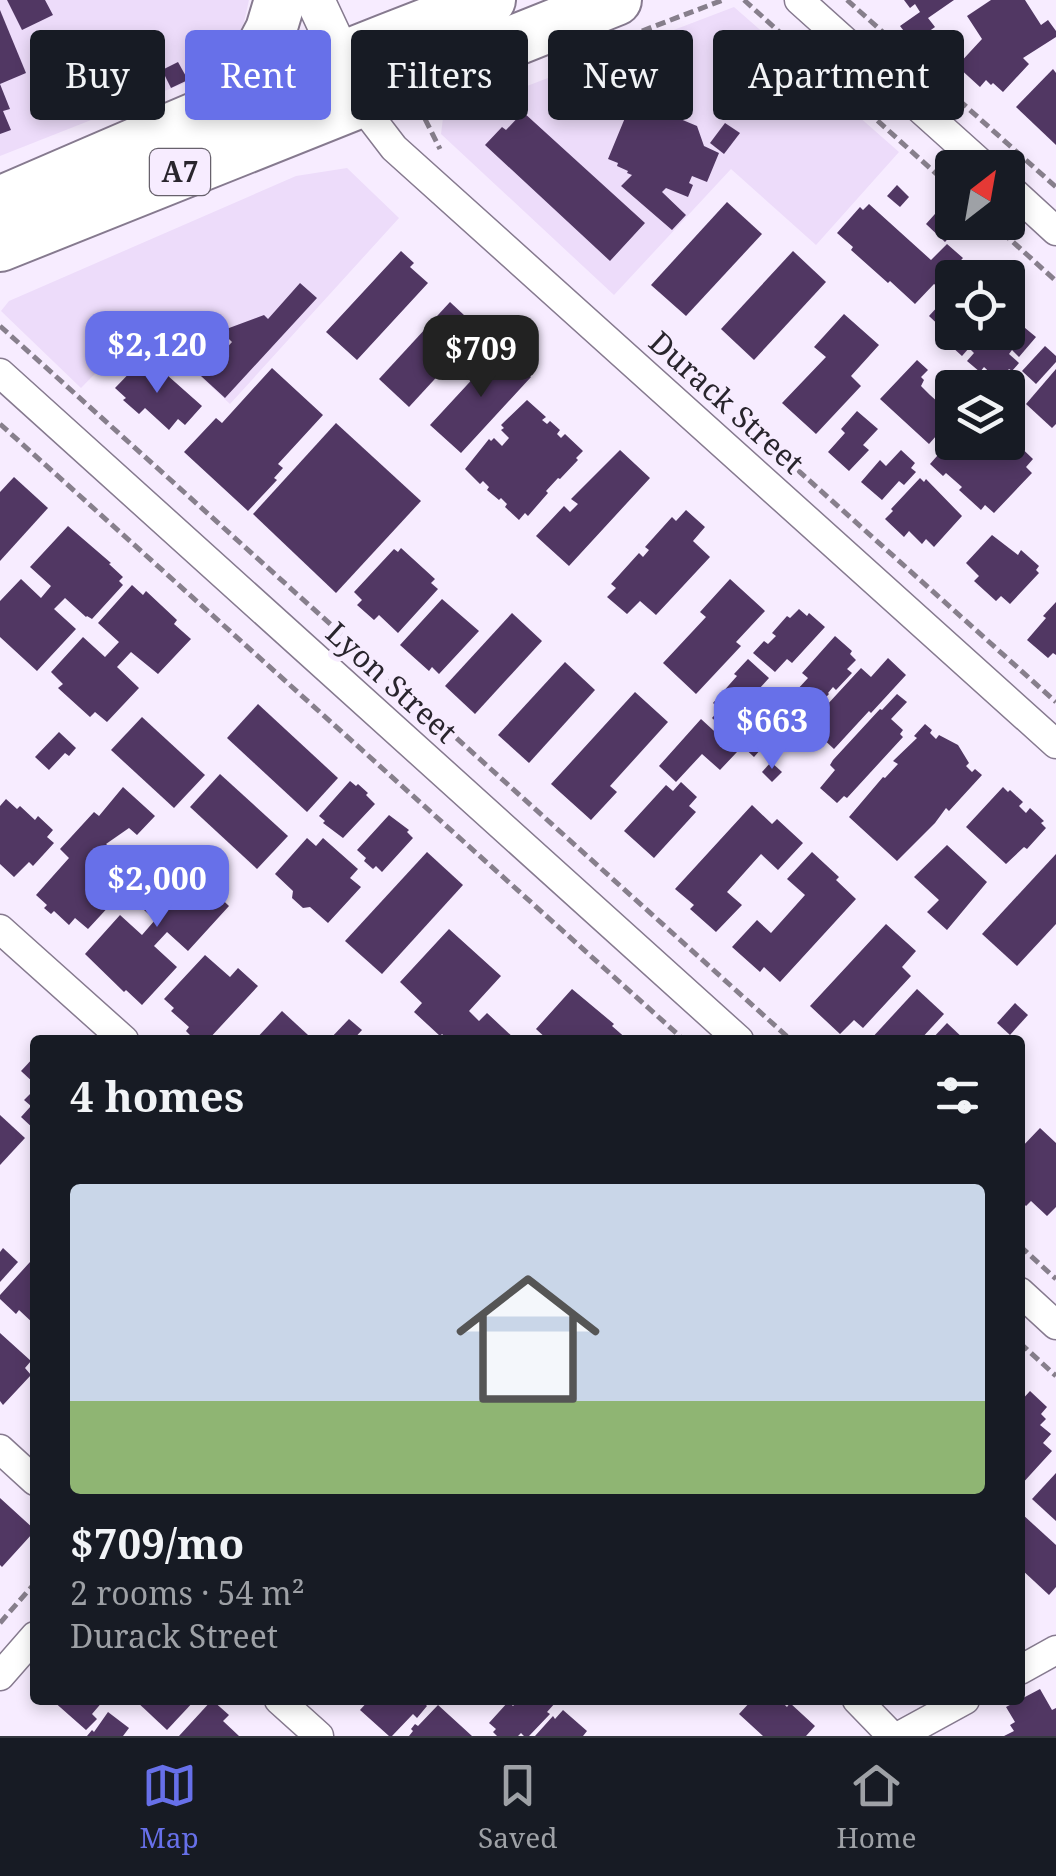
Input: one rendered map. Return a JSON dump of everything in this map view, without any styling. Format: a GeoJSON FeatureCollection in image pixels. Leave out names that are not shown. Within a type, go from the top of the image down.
{"type":"FeatureCollection","features":[{"type":"Feature","properties":{"kind":"highway"},"geometry":{"type":"LineString","coordinates":[[271,30],[280,0]]}},
{"type":"Feature","properties":{"kind":"highway","name":"A7"},"geometry":{"type":"LineString","coordinates":[[438,30],[490,0]]}},
{"type":"Feature","properties":{"kind":"highway","name":"A7"},"geometry":{"type":"LineString","coordinates":[[528,34],[616,0]]}},
{"type":"Feature","properties":{"kind":"highway","name":"A7"},"geometry":{"type":"LineString","coordinates":[[0,246],[351,80]]}},
{"type":"Feature","properties":{"kind":"highway","name":"A7"},"geometry":{"type":"LineString","coordinates":[[0,202],[191,120]]}},
{"type":"Feature","properties":{"kind":"street"},"geometry":{"type":"LineString","coordinates":[[315,0],[351,78]]}},
{"type":"Feature","properties":{"kind":"street"},"geometry":{"type":"LineString","coordinates":[[799,0],[966,150]]}},
{"type":"Feature","properties":{"kind":"street","name":"Durack Street"},"geometry":{"type":"LineString","coordinates":[[373,120],[394,148],[1056,744]]}},
{"type":"Feature","properties":{"kind":"street"},"geometry":{"type":"LineString","coordinates":[[1025,202],[1056,230]]}},
{"type":"Feature","properties":{"kind":"street","name":"Lyon Street"},"geometry":{"type":"LineString","coordinates":[[0,373],[733,1035]]}},
{"type":"Feature","properties":{"kind":"street"},"geometry":{"type":"LineString","coordinates":[[0,928],[118,1035]]}},
{"type":"Feature","properties":{"kind":"street"},"geometry":{"type":"LineString","coordinates":[[1025,1297],[1056,1325]]}},
{"type":"Feature","properties":{"kind":"street"},"geometry":{"type":"LineString","coordinates":[[0,1449],[30,1476]]}},
{"type":"Feature","properties":{"kind":"street"},"geometry":{"type":"LineString","coordinates":[[0,1676],[30,1642]]}},
{"type":"Feature","properties":{"kind":"street"},"geometry":{"type":"LineString","coordinates":[[1025,1667],[1056,1650]]}},
{"type":"Feature","properties":{"kind":"street"},"geometry":{"type":"LineString","coordinates":[[285,1705],[319,1736]]}},
{"type":"Feature","properties":{"kind":"street"},"geometry":{"type":"LineString","coordinates":[[862,1705],[895,1736],[955,1705]]}},
{"type":"Feature","properties":{"kind":"path"},"geometry":{"type":"LineString","coordinates":[[744,0],[935,173]]}},
{"type":"Feature","properties":{"kind":"path"},"geometry":{"type":"LineString","coordinates":[[847,0],[1056,188]]}},
{"type":"Feature","properties":{"kind":"path"},"geometry":{"type":"LineString","coordinates":[[425,120],[439,148],[454,160]]}},
{"type":"Feature","properties":{"kind":"path"},"geometry":{"type":"LineString","coordinates":[[1011,240],[1056,281]]}},
{"type":"Feature","properties":{"kind":"path"},"geometry":{"type":"LineString","coordinates":[[0,326],[786,1035]]}},
{"type":"Feature","properties":{"kind":"path"},"geometry":{"type":"LineString","coordinates":[[656,343],[698,383]]}},
{"type":"Feature","properties":{"kind":"path"},"geometry":{"type":"LineString","coordinates":[[734,416],[1056,702]]}},
{"type":"Feature","properties":{"kind":"path"},"geometry":{"type":"LineString","coordinates":[[0,424],[678,1035]]}},
{"type":"Feature","properties":{"kind":"path"},"geometry":{"type":"LineString","coordinates":[[1025,1250],[1056,1278]]}},
{"type":"Feature","properties":{"kind":"path"},"geometry":{"type":"LineString","coordinates":[[1025,1348],[1056,1376]]}},
{"type":"Feature","properties":{"kind":"path"},"geometry":{"type":"LineString","coordinates":[[0,1623],[30,1589]]}},
{"type":"Feature","properties":{"kind":"shaded area"},"geometry":{"type":"Polygon","coordinates":[[[0,0],[249,0],[241,30],[185,30],[185,83],[165,91],[165,30],[30,30],[30,120],[91,120],[0,156],[0,0]]]}},
{"type":"Feature","properties":{"kind":"shaded area"},"geometry":{"type":"Polygon","coordinates":[[[734,7],[760,30],[713,30],[713,120],[863,120],[899,152],[816,245],[731,169],[614,295],[441,134],[443,120],[528,120],[528,86],[548,78],[548,120],[693,120],[693,30],[674,30],[734,7]]]}},
{"type":"Feature","properties":{"kind":"shaded area"},"geometry":{"type":"Polygon","coordinates":[[[347,168],[399,218],[230,404],[144,324],[81,388],[1,311],[9,301],[296,176],[347,168]]]}},
{"type":"Feature","properties":{"kind":"building"},"geometry":{"type":"Polygon","coordinates":[[[7,0],[45,0],[53,15],[22,30],[7,0]]]}},
{"type":"Feature","properties":{"kind":"building"},"geometry":{"type":"Polygon","coordinates":[[[904,0],[954,0],[928,18],[935,27],[931,30],[903,30],[900,26],[920,12],[915,4],[910,8],[904,0]]]}},
{"type":"Feature","properties":{"kind":"building"},"geometry":{"type":"Polygon","coordinates":[[[991,0],[1025,0],[1041,25],[1048,20],[1056,37],[1023,58],[1029,64],[1003,92],[986,80],[980,87],[964,72],[964,58],[982,39],[967,16],[991,0]]]}},
{"type":"Feature","properties":{"kind":"building"},"geometry":{"type":"Polygon","coordinates":[[[0,10],[26,73],[0,84],[0,10]]]}},
{"type":"Feature","properties":{"kind":"building"},"geometry":{"type":"Polygon","coordinates":[[[178,62],[185,81],[171,88],[165,68],[178,62]]]}},
{"type":"Feature","properties":{"kind":"building"},"geometry":{"type":"Polygon","coordinates":[[[1053,69],[1056,73],[1056,145],[1016,107],[1053,69]]]}},
{"type":"Feature","properties":{"kind":"building"},"geometry":{"type":"Polygon","coordinates":[[[0,84],[10,109],[3,111],[11,130],[0,134],[0,84]]]}},
{"type":"Feature","properties":{"kind":"building"},"geometry":{"type":"Polygon","coordinates":[[[528,117],[645,223],[610,261],[485,145],[502,127],[506,130],[515,120],[528,120],[528,117]]]}},
{"type":"Feature","properties":{"kind":"building"},"geometry":{"type":"Polygon","coordinates":[[[624,120],[683,120],[697,126],[704,146],[719,153],[707,182],[692,176],[688,197],[666,188],[662,192],[686,215],[672,230],[621,186],[632,175],[608,159],[624,120]]]}},
{"type":"Feature","properties":{"kind":"building"},"geometry":{"type":"Polygon","coordinates":[[[725,123],[740,133],[724,154],[710,143],[725,123]]]}},
{"type":"Feature","properties":{"kind":"building"},"geometry":{"type":"Polygon","coordinates":[[[897,185],[909,197],[900,207],[887,196],[897,185]]]}},
{"type":"Feature","properties":{"kind":"building"},"geometry":{"type":"Polygon","coordinates":[[[727,202],[762,234],[686,316],[651,285],[727,202]]]}},
{"type":"Feature","properties":{"kind":"building"},"geometry":{"type":"Polygon","coordinates":[[[869,204],[931,260],[947,244],[963,258],[935,260],[935,285],[915,304],[851,250],[853,247],[837,233],[860,207],[863,210],[869,204]]]}},
{"type":"Feature","properties":{"kind":"building"},"geometry":{"type":"Polygon","coordinates":[[[935,214],[935,233],[926,224],[935,214]]]}},
{"type":"Feature","properties":{"kind":"building"},"geometry":{"type":"Polygon","coordinates":[[[401,251],[414,263],[410,267],[428,283],[357,360],[326,332],[401,251]]]}},
{"type":"Feature","properties":{"kind":"building"},"geometry":{"type":"Polygon","coordinates":[[[793,251],[826,282],[754,360],[721,329],[793,251]]]}},
{"type":"Feature","properties":{"kind":"building"},"geometry":{"type":"Polygon","coordinates":[[[300,283],[317,298],[225,398],[201,376],[232,342],[221,331],[264,315],[268,319],[300,283]]]}},
{"type":"Feature","properties":{"kind":"building"},"geometry":{"type":"Polygon","coordinates":[[[450,302],[480,330],[409,407],[379,379],[450,302]]]}},
{"type":"Feature","properties":{"kind":"building"},"geometry":{"type":"Polygon","coordinates":[[[844,314],[879,345],[851,376],[861,386],[816,434],[782,403],[826,357],[814,347],[844,314]]]}},
{"type":"Feature","properties":{"kind":"building"},"geometry":{"type":"Polygon","coordinates":[[[1025,328],[1036,337],[1025,350],[1025,328]]]}},
{"type":"Feature","properties":{"kind":"building"},"geometry":{"type":"Polygon","coordinates":[[[503,346],[531,377],[461,453],[430,425],[503,346]]]}},
{"type":"Feature","properties":{"kind":"building"},"geometry":{"type":"Polygon","coordinates":[[[1045,346],[1056,356],[1056,362],[1036,384],[1023,370],[1045,346]]]}},
{"type":"Feature","properties":{"kind":"building"},"geometry":{"type":"Polygon","coordinates":[[[971,350],[1012,350],[1009,354],[1019,363],[1013,370],[978,370],[967,361],[974,353],[971,350]]]}},
{"type":"Feature","properties":{"kind":"building"},"geometry":{"type":"Polygon","coordinates":[[[143,359],[202,406],[185,425],[178,419],[169,430],[145,408],[139,414],[115,388],[143,359]]]}},
{"type":"Feature","properties":{"kind":"building"},"geometry":{"type":"Polygon","coordinates":[[[917,360],[928,370],[921,377],[921,386],[935,399],[935,437],[929,444],[880,399],[917,360]]]}},
{"type":"Feature","properties":{"kind":"building"},"geometry":{"type":"Polygon","coordinates":[[[272,368],[323,415],[278,464],[283,468],[274,478],[277,480],[248,511],[184,452],[216,418],[222,423],[272,368]]]}},
{"type":"Feature","properties":{"kind":"building"},"geometry":{"type":"Polygon","coordinates":[[[1056,369],[1056,424],[1052,428],[1026,404],[1056,369]]]}},
{"type":"Feature","properties":{"kind":"building"},"geometry":{"type":"Polygon","coordinates":[[[527,400],[546,417],[542,420],[547,424],[550,421],[560,430],[557,434],[561,438],[565,434],[583,451],[528,516],[525,513],[519,520],[501,498],[487,490],[489,487],[483,481],[480,484],[465,469],[489,439],[494,438],[502,446],[509,438],[501,425],[527,400]]]}},
{"type":"Feature","properties":{"kind":"building"},"geometry":{"type":"Polygon","coordinates":[[[857,411],[878,429],[863,445],[869,450],[849,471],[828,452],[857,411]]]}},
{"type":"Feature","properties":{"kind":"building"},"geometry":{"type":"Polygon","coordinates":[[[336,423],[421,501],[336,593],[253,514],[336,423]]]}},
{"type":"Feature","properties":{"kind":"building"},"geometry":{"type":"Polygon","coordinates":[[[620,450],[650,478],[569,566],[536,536],[564,506],[570,512],[578,504],[571,499],[620,450]]]}},
{"type":"Feature","properties":{"kind":"building"},"geometry":{"type":"Polygon","coordinates":[[[901,450],[915,463],[911,468],[916,472],[904,485],[899,481],[882,500],[861,482],[880,460],[886,466],[901,450]]]}},
{"type":"Feature","properties":{"kind":"building"},"geometry":{"type":"Polygon","coordinates":[[[1025,451],[1033,459],[1026,467],[1032,473],[994,513],[985,505],[981,510],[959,490],[962,487],[930,464],[935,458],[1025,460],[1025,451]]]}},
{"type":"Feature","properties":{"kind":"building"},"geometry":{"type":"Polygon","coordinates":[[[14,477],[48,508],[0,561],[0,492],[14,477]]]}},
{"type":"Feature","properties":{"kind":"building"},"geometry":{"type":"Polygon","coordinates":[[[920,478],[924,482],[926,479],[962,516],[934,547],[926,539],[922,544],[909,531],[904,537],[885,519],[920,478]]]}},
{"type":"Feature","properties":{"kind":"building"},"geometry":{"type":"Polygon","coordinates":[[[686,510],[705,527],[693,541],[710,557],[656,615],[640,601],[627,614],[607,597],[616,588],[611,584],[639,553],[643,557],[649,550],[645,547],[672,517],[676,521],[686,510]]]}},
{"type":"Feature","properties":{"kind":"building"},"geometry":{"type":"Polygon","coordinates":[[[68,526],[111,563],[123,577],[119,581],[123,585],[92,619],[65,598],[54,609],[76,629],[37,671],[0,637],[0,601],[21,579],[41,598],[51,586],[30,567],[68,526]]]}},
{"type":"Feature","properties":{"kind":"building"},"geometry":{"type":"Polygon","coordinates":[[[992,535],[1018,555],[1021,550],[1039,566],[1039,573],[1010,604],[1001,596],[996,601],[974,581],[979,576],[966,563],[992,535]]]}},
{"type":"Feature","properties":{"kind":"building"},"geometry":{"type":"Polygon","coordinates":[[[401,548],[435,579],[431,583],[438,589],[398,633],[379,615],[374,620],[357,605],[362,600],[354,592],[394,549],[398,552],[401,548]]]}},
{"type":"Feature","properties":{"kind":"building"},"geometry":{"type":"Polygon","coordinates":[[[730,579],[765,611],[736,642],[741,646],[696,694],[663,663],[706,617],[700,612],[730,579]]]}},
{"type":"Feature","properties":{"kind":"building"},"geometry":{"type":"Polygon","coordinates":[[[132,585],[143,595],[146,591],[191,639],[158,674],[131,652],[117,667],[139,688],[107,722],[95,712],[90,717],[58,688],[63,684],[51,672],[83,637],[105,657],[119,642],[98,623],[132,585]]]}},
{"type":"Feature","properties":{"kind":"building"},"geometry":{"type":"Polygon","coordinates":[[[442,599],[479,631],[439,674],[432,667],[429,671],[400,645],[442,599]]]}},
{"type":"Feature","properties":{"kind":"building"},"geometry":{"type":"Polygon","coordinates":[[[1056,602],[1056,655],[1048,658],[1027,640],[1056,602]]]}},
{"type":"Feature","properties":{"kind":"building"},"geometry":{"type":"Polygon","coordinates":[[[799,609],[825,627],[792,663],[787,659],[775,672],[753,653],[764,641],[768,644],[787,616],[790,618],[799,609]]]}},
{"type":"Feature","properties":{"kind":"building"},"geometry":{"type":"Polygon","coordinates":[[[512,613],[542,641],[475,714],[445,686],[512,613]]]}},
{"type":"Feature","properties":{"kind":"building"},"geometry":{"type":"Polygon","coordinates":[[[835,636],[856,660],[847,669],[852,673],[836,690],[833,687],[815,709],[796,691],[808,678],[802,673],[835,636]]]}},
{"type":"Feature","properties":{"kind":"building"},"geometry":{"type":"Polygon","coordinates":[[[888,658],[906,675],[834,749],[819,735],[825,728],[814,719],[861,668],[871,677],[888,658]]]}},
{"type":"Feature","properties":{"kind":"building"},"geometry":{"type":"Polygon","coordinates":[[[748,659],[769,678],[759,689],[767,696],[763,700],[769,706],[774,701],[781,707],[790,697],[811,716],[770,755],[762,748],[754,757],[740,744],[748,735],[739,726],[731,735],[712,718],[720,709],[713,703],[748,659]]]}},
{"type":"Feature","properties":{"kind":"building"},"geometry":{"type":"Polygon","coordinates":[[[565,662],[595,690],[529,763],[498,735],[565,662]]]}},
{"type":"Feature","properties":{"kind":"building"},"geometry":{"type":"Polygon","coordinates":[[[635,692],[668,722],[610,786],[617,792],[591,820],[551,784],[635,692]]]}},
{"type":"Feature","properties":{"kind":"building"},"geometry":{"type":"Polygon","coordinates":[[[897,694],[907,702],[891,719],[903,730],[903,737],[847,798],[844,796],[837,803],[820,788],[835,770],[830,765],[897,694]]]}},
{"type":"Feature","properties":{"kind":"building"},"geometry":{"type":"Polygon","coordinates":[[[258,704],[338,778],[307,812],[227,738],[258,704]]]}},
{"type":"Feature","properties":{"kind":"building"},"geometry":{"type":"Polygon","coordinates":[[[142,717],[205,775],[174,808],[111,750],[142,717]]]}},
{"type":"Feature","properties":{"kind":"building"},"geometry":{"type":"Polygon","coordinates":[[[701,719],[737,752],[720,770],[702,754],[676,782],[659,766],[701,719]]]}},
{"type":"Feature","properties":{"kind":"building"},"geometry":{"type":"Polygon","coordinates":[[[925,724],[936,739],[939,735],[958,745],[969,763],[966,766],[982,775],[897,861],[849,817],[898,764],[893,761],[917,738],[914,736],[925,724]]]}},
{"type":"Feature","properties":{"kind":"building"},"geometry":{"type":"Polygon","coordinates":[[[59,732],[76,748],[69,756],[65,753],[49,770],[35,757],[59,732]]]}},
{"type":"Feature","properties":{"kind":"building"},"geometry":{"type":"Polygon","coordinates":[[[771,762],[782,772],[772,782],[762,772],[771,762]]]}},
{"type":"Feature","properties":{"kind":"building"},"geometry":{"type":"Polygon","coordinates":[[[220,774],[288,836],[257,869],[190,807],[220,774]]]}},
{"type":"Feature","properties":{"kind":"building"},"geometry":{"type":"Polygon","coordinates":[[[350,781],[368,793],[375,804],[343,838],[319,816],[350,781]]]}},
{"type":"Feature","properties":{"kind":"building"},"geometry":{"type":"Polygon","coordinates":[[[681,782],[697,797],[689,806],[696,812],[654,858],[624,831],[666,785],[673,791],[681,782]]]}},
{"type":"Feature","properties":{"kind":"building"},"geometry":{"type":"Polygon","coordinates":[[[123,787],[155,816],[137,835],[129,828],[106,844],[112,849],[105,856],[119,868],[98,891],[112,903],[88,929],[75,918],[69,925],[54,911],[51,914],[44,908],[47,905],[36,895],[69,858],[60,849],[94,812],[99,816],[123,787]]]}},
{"type":"Feature","properties":{"kind":"building"},"geometry":{"type":"Polygon","coordinates":[[[1003,787],[1023,802],[1019,806],[1026,813],[1030,808],[1044,821],[1041,823],[1046,828],[1006,864],[966,827],[1003,787]]]}},
{"type":"Feature","properties":{"kind":"building"},"geometry":{"type":"Polygon","coordinates":[[[6,799],[35,820],[38,816],[53,830],[47,837],[54,843],[33,866],[29,862],[14,877],[0,864],[0,806],[6,799]]]}},
{"type":"Feature","properties":{"kind":"building"},"geometry":{"type":"Polygon","coordinates":[[[752,805],[772,824],[777,819],[803,843],[778,870],[761,854],[727,892],[742,905],[716,932],[675,889],[752,805]]]}},
{"type":"Feature","properties":{"kind":"building"},"geometry":{"type":"Polygon","coordinates":[[[389,815],[409,830],[413,838],[382,872],[376,866],[373,869],[357,850],[389,815]]]}},
{"type":"Feature","properties":{"kind":"building"},"geometry":{"type":"Polygon","coordinates":[[[307,838],[316,846],[323,838],[358,869],[350,878],[361,887],[328,923],[292,898],[293,891],[275,874],[307,838]]]}},
{"type":"Feature","properties":{"kind":"building"},"geometry":{"type":"Polygon","coordinates":[[[947,845],[987,882],[947,930],[927,912],[939,900],[914,877],[947,845]]]}},
{"type":"Feature","properties":{"kind":"building"},"geometry":{"type":"Polygon","coordinates":[[[427,852],[463,885],[382,974],[345,941],[427,852]]]}},
{"type":"Feature","properties":{"kind":"building"},"geometry":{"type":"Polygon","coordinates":[[[812,852],[856,899],[780,982],[764,967],[760,972],[732,947],[757,920],[771,933],[805,895],[787,879],[812,852]]]}},
{"type":"Feature","properties":{"kind":"building"},"geometry":{"type":"Polygon","coordinates":[[[1056,854],[1056,924],[1017,966],[982,934],[1056,854]]]}},
{"type":"Feature","properties":{"kind":"building"},"geometry":{"type":"Polygon","coordinates":[[[175,855],[229,906],[188,951],[167,932],[154,946],[177,967],[142,1005],[85,954],[120,915],[142,935],[155,920],[133,900],[175,855]]]}},
{"type":"Feature","properties":{"kind":"building"},"geometry":{"type":"Polygon","coordinates":[[[886,924],[916,951],[902,967],[911,976],[863,1028],[854,1020],[840,1034],[810,1006],[886,924]]]}},
{"type":"Feature","properties":{"kind":"building"},"geometry":{"type":"Polygon","coordinates":[[[449,929],[501,976],[469,1011],[479,1021],[487,1013],[511,1035],[439,1035],[414,1012],[422,1003],[400,982],[449,929]]]}},
{"type":"Feature","properties":{"kind":"building"},"geometry":{"type":"Polygon","coordinates":[[[205,955],[230,977],[238,968],[258,986],[213,1035],[190,1035],[186,1031],[189,1027],[164,999],[205,955]]]}},
{"type":"Feature","properties":{"kind":"building"},"geometry":{"type":"Polygon","coordinates":[[[572,989],[622,1035],[543,1035],[536,1029],[572,989]]]}},
{"type":"Feature","properties":{"kind":"building"},"geometry":{"type":"Polygon","coordinates":[[[917,989],[944,1014],[925,1035],[875,1035],[917,989]]]}},
{"type":"Feature","properties":{"kind":"building"},"geometry":{"type":"Polygon","coordinates":[[[1015,1003],[1028,1015],[1010,1035],[997,1023],[1015,1003]]]}},
{"type":"Feature","properties":{"kind":"building"},"geometry":{"type":"Polygon","coordinates":[[[282,1011],[308,1035],[260,1035],[282,1011]]]}},
{"type":"Feature","properties":{"kind":"building"},"geometry":{"type":"Polygon","coordinates":[[[349,1019],[362,1030],[358,1035],[334,1035],[349,1019]]]}},
{"type":"Feature","properties":{"kind":"building"},"geometry":{"type":"Polygon","coordinates":[[[947,1023],[960,1035],[936,1035],[947,1023]]]}},
{"type":"Feature","properties":{"kind":"building"},"geometry":{"type":"Polygon","coordinates":[[[30,1061],[30,1079],[21,1071],[30,1061]]]}},
{"type":"Feature","properties":{"kind":"building"},"geometry":{"type":"Polygon","coordinates":[[[30,1107],[30,1125],[21,1117],[30,1107]]]}},
{"type":"Feature","properties":{"kind":"building"},"geometry":{"type":"Polygon","coordinates":[[[0,1115],[25,1138],[0,1165],[0,1115]]]}},
{"type":"Feature","properties":{"kind":"building"},"geometry":{"type":"Polygon","coordinates":[[[1040,1128],[1056,1143],[1056,1207],[1047,1216],[1031,1201],[1025,1205],[1025,1144],[1040,1128]]]}},
{"type":"Feature","properties":{"kind":"building"},"geometry":{"type":"Polygon","coordinates":[[[3,1248],[18,1262],[0,1282],[0,1252],[3,1248]]]}},
{"type":"Feature","properties":{"kind":"building"},"geometry":{"type":"Polygon","coordinates":[[[30,1262],[30,1320],[19,1310],[16,1314],[0,1295],[30,1262]]]}},
{"type":"Feature","properties":{"kind":"building"},"geometry":{"type":"Polygon","coordinates":[[[0,1333],[30,1360],[25,1368],[30,1376],[3,1405],[0,1333]]]}},
{"type":"Feature","properties":{"kind":"building"},"geometry":{"type":"Polygon","coordinates":[[[1030,1391],[1047,1407],[1041,1414],[1046,1419],[1040,1425],[1051,1434],[1043,1443],[1052,1451],[1025,1481],[1025,1396],[1030,1391]]]}},
{"type":"Feature","properties":{"kind":"building"},"geometry":{"type":"Polygon","coordinates":[[[1056,1473],[1056,1521],[1032,1499],[1056,1473]]]}},
{"type":"Feature","properties":{"kind":"building"},"geometry":{"type":"Polygon","coordinates":[[[0,1498],[30,1525],[30,1536],[0,1565],[0,1498]]]}},
{"type":"Feature","properties":{"kind":"building"},"geometry":{"type":"Polygon","coordinates":[[[1025,1517],[1056,1545],[1056,1587],[1049,1595],[1025,1573],[1025,1517]]]}},
{"type":"Feature","properties":{"kind":"building"},"geometry":{"type":"Polygon","coordinates":[[[1040,1689],[1052,1710],[1056,1708],[1056,1736],[1004,1736],[1014,1731],[1010,1725],[1015,1722],[1006,1707],[1025,1705],[1025,1697],[1040,1689]]]}},
{"type":"Feature","properties":{"kind":"building"},"geometry":{"type":"Polygon","coordinates":[[[58,1705],[100,1705],[92,1714],[97,1719],[86,1730],[58,1705]]]}},
{"type":"Feature","properties":{"kind":"building"},"geometry":{"type":"Polygon","coordinates":[[[140,1705],[190,1705],[167,1730],[140,1705]]]}},
{"type":"Feature","properties":{"kind":"building"},"geometry":{"type":"Polygon","coordinates":[[[207,1705],[218,1705],[229,1715],[223,1721],[239,1736],[179,1736],[207,1705]]]}},
{"type":"Feature","properties":{"kind":"building"},"geometry":{"type":"Polygon","coordinates":[[[364,1705],[427,1706],[417,1718],[413,1714],[392,1736],[360,1710],[364,1705]]]}},
{"type":"Feature","properties":{"kind":"building"},"geometry":{"type":"Polygon","coordinates":[[[438,1705],[472,1736],[409,1736],[415,1724],[418,1726],[438,1705]]]}},
{"type":"Feature","properties":{"kind":"building"},"geometry":{"type":"Polygon","coordinates":[[[505,1705],[553,1705],[529,1736],[497,1736],[489,1723],[505,1705]]]}},
{"type":"Feature","properties":{"kind":"building"},"geometry":{"type":"Polygon","coordinates":[[[747,1705],[792,1705],[815,1726],[806,1736],[763,1736],[739,1714],[747,1705]]]}},
{"type":"Feature","properties":{"kind":"building"},"geometry":{"type":"Polygon","coordinates":[[[563,1710],[587,1731],[583,1736],[535,1736],[553,1716],[555,1719],[563,1710]]]}},
{"type":"Feature","properties":{"kind":"building"},"geometry":{"type":"Polygon","coordinates":[[[108,1712],[129,1728],[123,1736],[87,1736],[94,1732],[108,1712]]]}}]}
